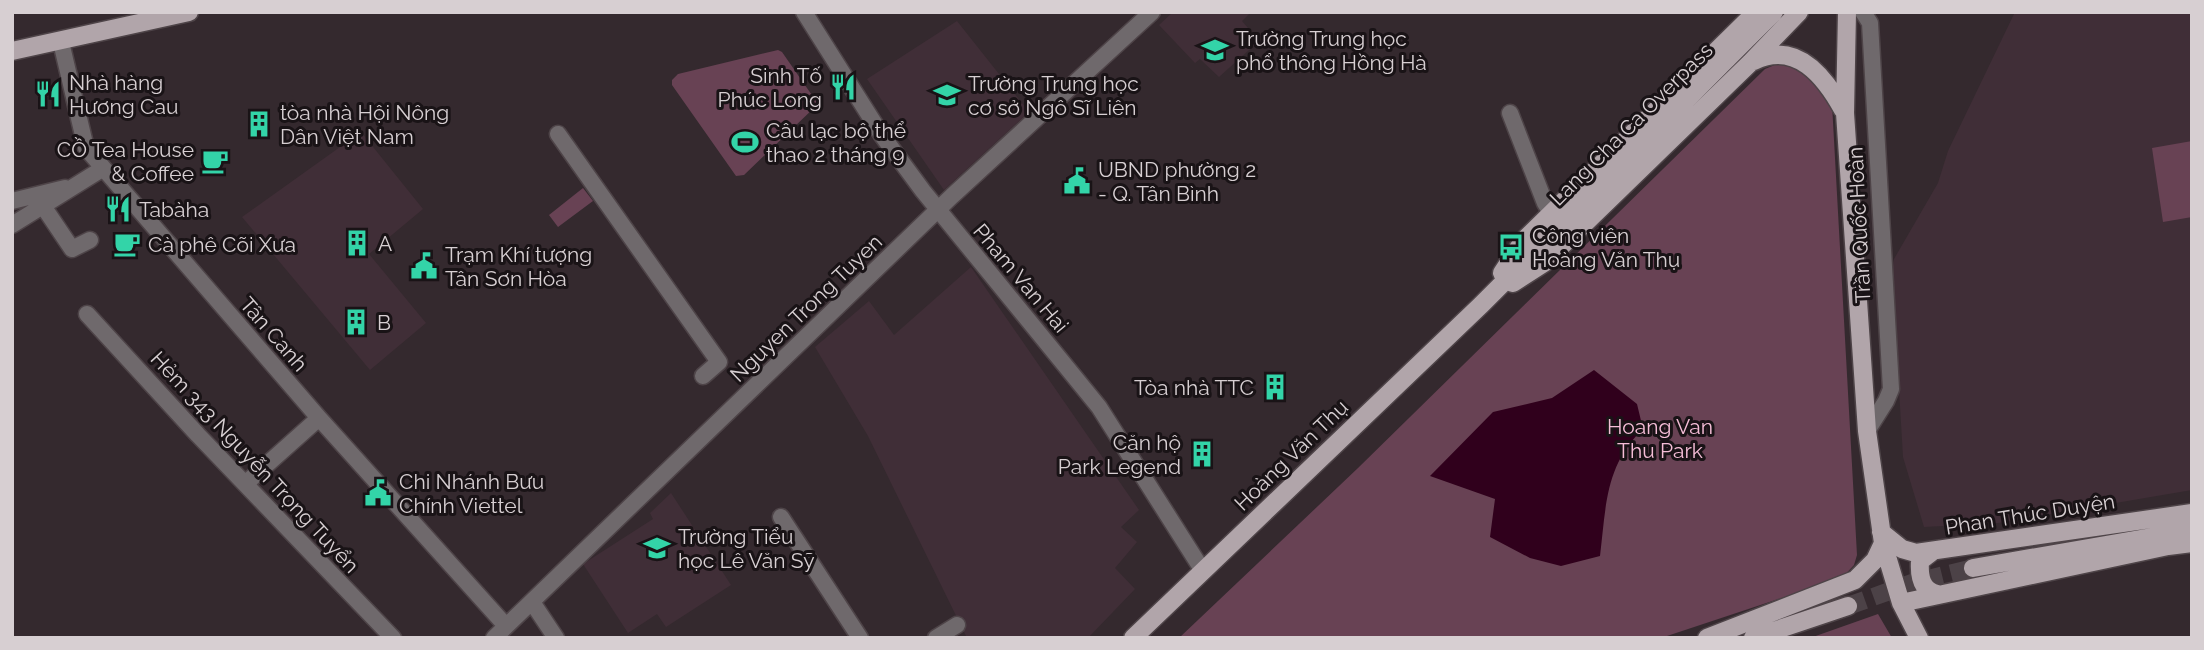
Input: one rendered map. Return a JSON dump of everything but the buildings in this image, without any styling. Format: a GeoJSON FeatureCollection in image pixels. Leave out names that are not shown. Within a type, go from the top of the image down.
{"type":"FeatureCollection","features":[{"type":"Feature","properties":{"kind":"main road"},"geometry":{"type":"LineString","coordinates":[[12,51],[189,12]]}},
{"type":"Feature","properties":{"kind":"main road","name":"Hoàng Văn Thụ"},"geometry":{"type":"LineString","coordinates":[[1481,305],[1523,241],[1756,12]]}},
{"type":"Feature","properties":{"kind":"main road","name":"Lang Cha Ca Overpass"},"geometry":{"type":"LineString","coordinates":[[1549,237],[1774,12]]}},
{"type":"Feature","properties":{"kind":"main road","name":"Hoàng Văn Thụ"},"geometry":{"type":"LineString","coordinates":[[1481,305],[1544,263],[1751,63],[1799,12]]}},
{"type":"Feature","properties":{"kind":"main road","name":"Trần Quốc Hoàn"},"geometry":{"type":"LineString","coordinates":[[1847,12],[1845,113],[1867,431],[1882,537],[1901,603],[1919,638]]}},
{"type":"Feature","properties":{"kind":"main road"},"geometry":{"type":"LineString","coordinates":[[1751,63],[1773,54],[1792,57],[1802,62],[1828,84],[1845,113]]}},
{"type":"Feature","properties":{"kind":"main road","name":"Hoàng Văn Thụ"},"geometry":{"type":"LineString","coordinates":[[1133,638],[1549,237]]}},
{"type":"Feature","properties":{"kind":"main road","name":"Phan Thúc Duyện"},"geometry":{"type":"LineString","coordinates":[[1882,537],[1908,552],[1933,551],[2192,513]]}},
{"type":"Feature","properties":{"kind":"main road"},"geometry":{"type":"LineString","coordinates":[[1973,568],[2192,530]]}},
{"type":"Feature","properties":{"kind":"main road"},"geometry":{"type":"LineString","coordinates":[[1707,638],[1855,580],[1875,560],[1882,537]]}},
{"type":"Feature","properties":{"kind":"main road"},"geometry":{"type":"LineString","coordinates":[[1901,603],[2192,543]]}},
{"type":"Feature","properties":{"kind":"main road"},"geometry":{"type":"LineString","coordinates":[[1933,551],[1920,561],[1920,578],[1931,593],[1937,594]]}},
{"type":"Feature","properties":{"kind":"main road"},"geometry":{"type":"LineString","coordinates":[[1753,638],[1848,606]]}},
{"type":"Feature","properties":{"kind":"street","name":"Pham Van Hai"},"geometry":{"type":"LineString","coordinates":[[804,12],[881,134],[938,210],[1100,407],[1203,571]]}},
{"type":"Feature","properties":{"kind":"street","name":"Nguyen Trong Tuyen"},"geometry":{"type":"LineString","coordinates":[[500,632],[938,210],[1152,12]]}},
{"type":"Feature","properties":{"kind":"street","name":"Trần Quốc Hoàn"},"geometry":{"type":"LineString","coordinates":[[1863,12],[1870,23],[1891,389],[1867,431]]}},
{"type":"Feature","properties":{"kind":"street","name":"Tân Canh"},"geometry":{"type":"LineString","coordinates":[[61,42],[86,148],[500,632]]}},
{"type":"Feature","properties":{"kind":"street"},"geometry":{"type":"LineString","coordinates":[[1510,113],[1551,214]]}},
{"type":"Feature","properties":{"kind":"street"},"geometry":{"type":"LineString","coordinates":[[558,134],[719,362],[703,376]]}},
{"type":"Feature","properties":{"kind":"street"},"geometry":{"type":"LineString","coordinates":[[12,225],[102,169]]}},
{"type":"Feature","properties":{"kind":"street"},"geometry":{"type":"LineString","coordinates":[[12,201],[81,184]]}},
{"type":"Feature","properties":{"kind":"street"},"geometry":{"type":"LineString","coordinates":[[43,206],[72,249],[89,240]]}},
{"type":"Feature","properties":{"kind":"street","name":"Hẻm 343 Nguyễn Trọng Tuyển"},"geometry":{"type":"LineString","coordinates":[[87,314],[393,638]]}},
{"type":"Feature","properties":{"kind":"street"},"geometry":{"type":"LineString","coordinates":[[245,484],[319,418]]}},
{"type":"Feature","properties":{"kind":"street"},"geometry":{"type":"LineString","coordinates":[[781,517],[860,638]]}},
{"type":"Feature","properties":{"kind":"street"},"geometry":{"type":"LineString","coordinates":[[532,602],[556,638]]}},
{"type":"Feature","properties":{"kind":"street"},"geometry":{"type":"LineString","coordinates":[[936,638],[957,625]]}},
{"type":"Feature","properties":{"kind":"shaded area","name":"Trường Trung học phổ thông Hồng Hà"},"geometry":{"type":"Polygon","coordinates":[[[1173,12],[1251,12],[1242,21],[1259,41],[1219,77],[1200,59],[1195,63],[1159,25],[1173,12]]]}},
{"type":"Feature","properties":{"kind":"shaded area"},"geometry":{"type":"Polygon","coordinates":[[[2015,12],[2192,12],[2192,490],[1998,523],[1924,527],[1903,457],[1892,270],[1894,259],[1938,183],[1948,151],[2015,12]]]}},
{"type":"Feature","properties":{"kind":"shaded area","name":"Trường Trung học cơ sở Ngô Sĩ Liên"},"geometry":{"type":"Polygon","coordinates":[[[957,21],[1029,112],[944,190],[867,79],[957,21]]]}},
{"type":"Feature","properties":{"kind":"shaded area"},"geometry":{"type":"Polygon","coordinates":[[[361,132],[423,209],[369,254],[426,323],[370,370],[242,217],[361,132]]]}},
{"type":"Feature","properties":{"kind":"shaded area"},"geometry":{"type":"Polygon","coordinates":[[[971,267],[1139,510],[1121,527],[1137,542],[1115,568],[1135,589],[1088,638],[967,638],[868,436],[815,347],[869,301],[894,335],[971,267]]]}},
{"type":"Feature","properties":{"kind":"shaded area"},"geometry":{"type":"Polygon","coordinates":[[[1594,370],[1637,404],[1643,429],[1630,443],[1614,472],[1606,504],[1600,556],[1561,566],[1530,558],[1490,537],[1495,499],[1430,476],[1493,412],[1552,398],[1594,370]]]}},
{"type":"Feature","properties":{"kind":"shaded area","name":"Trường Tiểu học Lê Văn Sỹ"},"geometry":{"type":"Polygon","coordinates":[[[671,493],[731,585],[666,627],[657,614],[628,633],[583,564],[653,519],[650,513],[671,493]]]}},
{"type":"Feature","properties":{"kind":"green space","name":"Câu lạc bộ thể thao 2 tháng 9"},"geometry":{"type":"Polygon","coordinates":[[[778,50],[816,101],[816,106],[744,175],[736,176],[672,85],[672,80],[678,74],[778,50]]]}},
{"type":"Feature","properties":{"kind":"green space","name":"Hoang Van Thu Park"},"geometry":{"type":"Polygon","coordinates":[[[1791,63],[1803,68],[1832,104],[1857,555],[1854,565],[1842,578],[1661,638],[1179,638],[1358,468],[1765,69],[1777,64],[1791,63]]]}},
{"type":"Feature","properties":{"kind":"green space"},"geometry":{"type":"Polygon","coordinates":[[[2192,141],[2192,217],[2163,222],[2152,148],[2192,141]]]}},
{"type":"Feature","properties":{"kind":"green space"},"geometry":{"type":"Polygon","coordinates":[[[583,188],[593,201],[558,227],[549,215],[583,188]]]}},
{"type":"Feature","properties":{"kind":"green space"},"geometry":{"type":"Polygon","coordinates":[[[1878,614],[1892,638],[1810,638],[1878,614]]]}},
{"type":"Feature","properties":{"kind":"tunnel"},"geometry":{"type":"LineString","coordinates":[[1848,606],[1912,583],[1973,568]]}},
{"type":"Feature","properties":{"kind":"place","name":"Trường Trung học phổ thông Hồng Hà"},"geometry":{"type":"Point","coordinates":[1215,50]}},
{"type":"Feature","properties":{"kind":"place","name":"Sinh Tố Phúc Long"},"geometry":{"type":"Point","coordinates":[843,87]}},
{"type":"Feature","properties":{"kind":"place","name":"Nhà hàng Hương Cau"},"geometry":{"type":"Point","coordinates":[48,94]}},
{"type":"Feature","properties":{"kind":"place","name":"Trường Trung học cơ sở Ngô Sĩ Liên"},"geometry":{"type":"Point","coordinates":[947,95]}},
{"type":"Feature","properties":{"kind":"place","name":"tòa nhà Hội Nông Dân Việt Nam"},"geometry":{"type":"Point","coordinates":[259,124]}},
{"type":"Feature","properties":{"kind":"place","name":"Câu lạc bộ thể thao 2 tháng 9"},"geometry":{"type":"Point","coordinates":[745,142]}},
{"type":"Feature","properties":{"kind":"place","name":"CỒ Tea House & Coffee"},"geometry":{"type":"Point","coordinates":[215,161]}},
{"type":"Feature","properties":{"kind":"place","name":"UBND phường 2 - Q. Tân Bình"},"geometry":{"type":"Point","coordinates":[1077,181]}},
{"type":"Feature","properties":{"kind":"place","name":"Tabàha"},"geometry":{"type":"Point","coordinates":[118,209]}},
{"type":"Feature","properties":{"kind":"place","name":"A"},"geometry":{"type":"Point","coordinates":[357,243]}},
{"type":"Feature","properties":{"kind":"place","name":"Cà phê Cõi Xưa"},"geometry":{"type":"Point","coordinates":[127,244]}},
{"type":"Feature","properties":{"kind":"place","name":"Công viên Hoàng Văn Thụ"},"geometry":{"type":"Point","coordinates":[1511,247]}},
{"type":"Feature","properties":{"kind":"place","name":"Trạm Khí tượng Tân Sơn Hòa"},"geometry":{"type":"Point","coordinates":[424,266]}},
{"type":"Feature","properties":{"kind":"place","name":"B"},"geometry":{"type":"Point","coordinates":[356,322]}},
{"type":"Feature","properties":{"kind":"place","name":"Tòa nhà TTC"},"geometry":{"type":"Point","coordinates":[1275,387]}},
{"type":"Feature","properties":{"kind":"place","name":"Căn hộ Park Legend"},"geometry":{"type":"Point","coordinates":[1202,454]}},
{"type":"Feature","properties":{"kind":"place","name":"Chi Nhánh Bưu Chính Viettel"},"geometry":{"type":"Point","coordinates":[378,493]}},
{"type":"Feature","properties":{"kind":"place","name":"Trường Tiểu học Lê Văn Sỹ"},"geometry":{"type":"Point","coordinates":[657,548]}}]}
